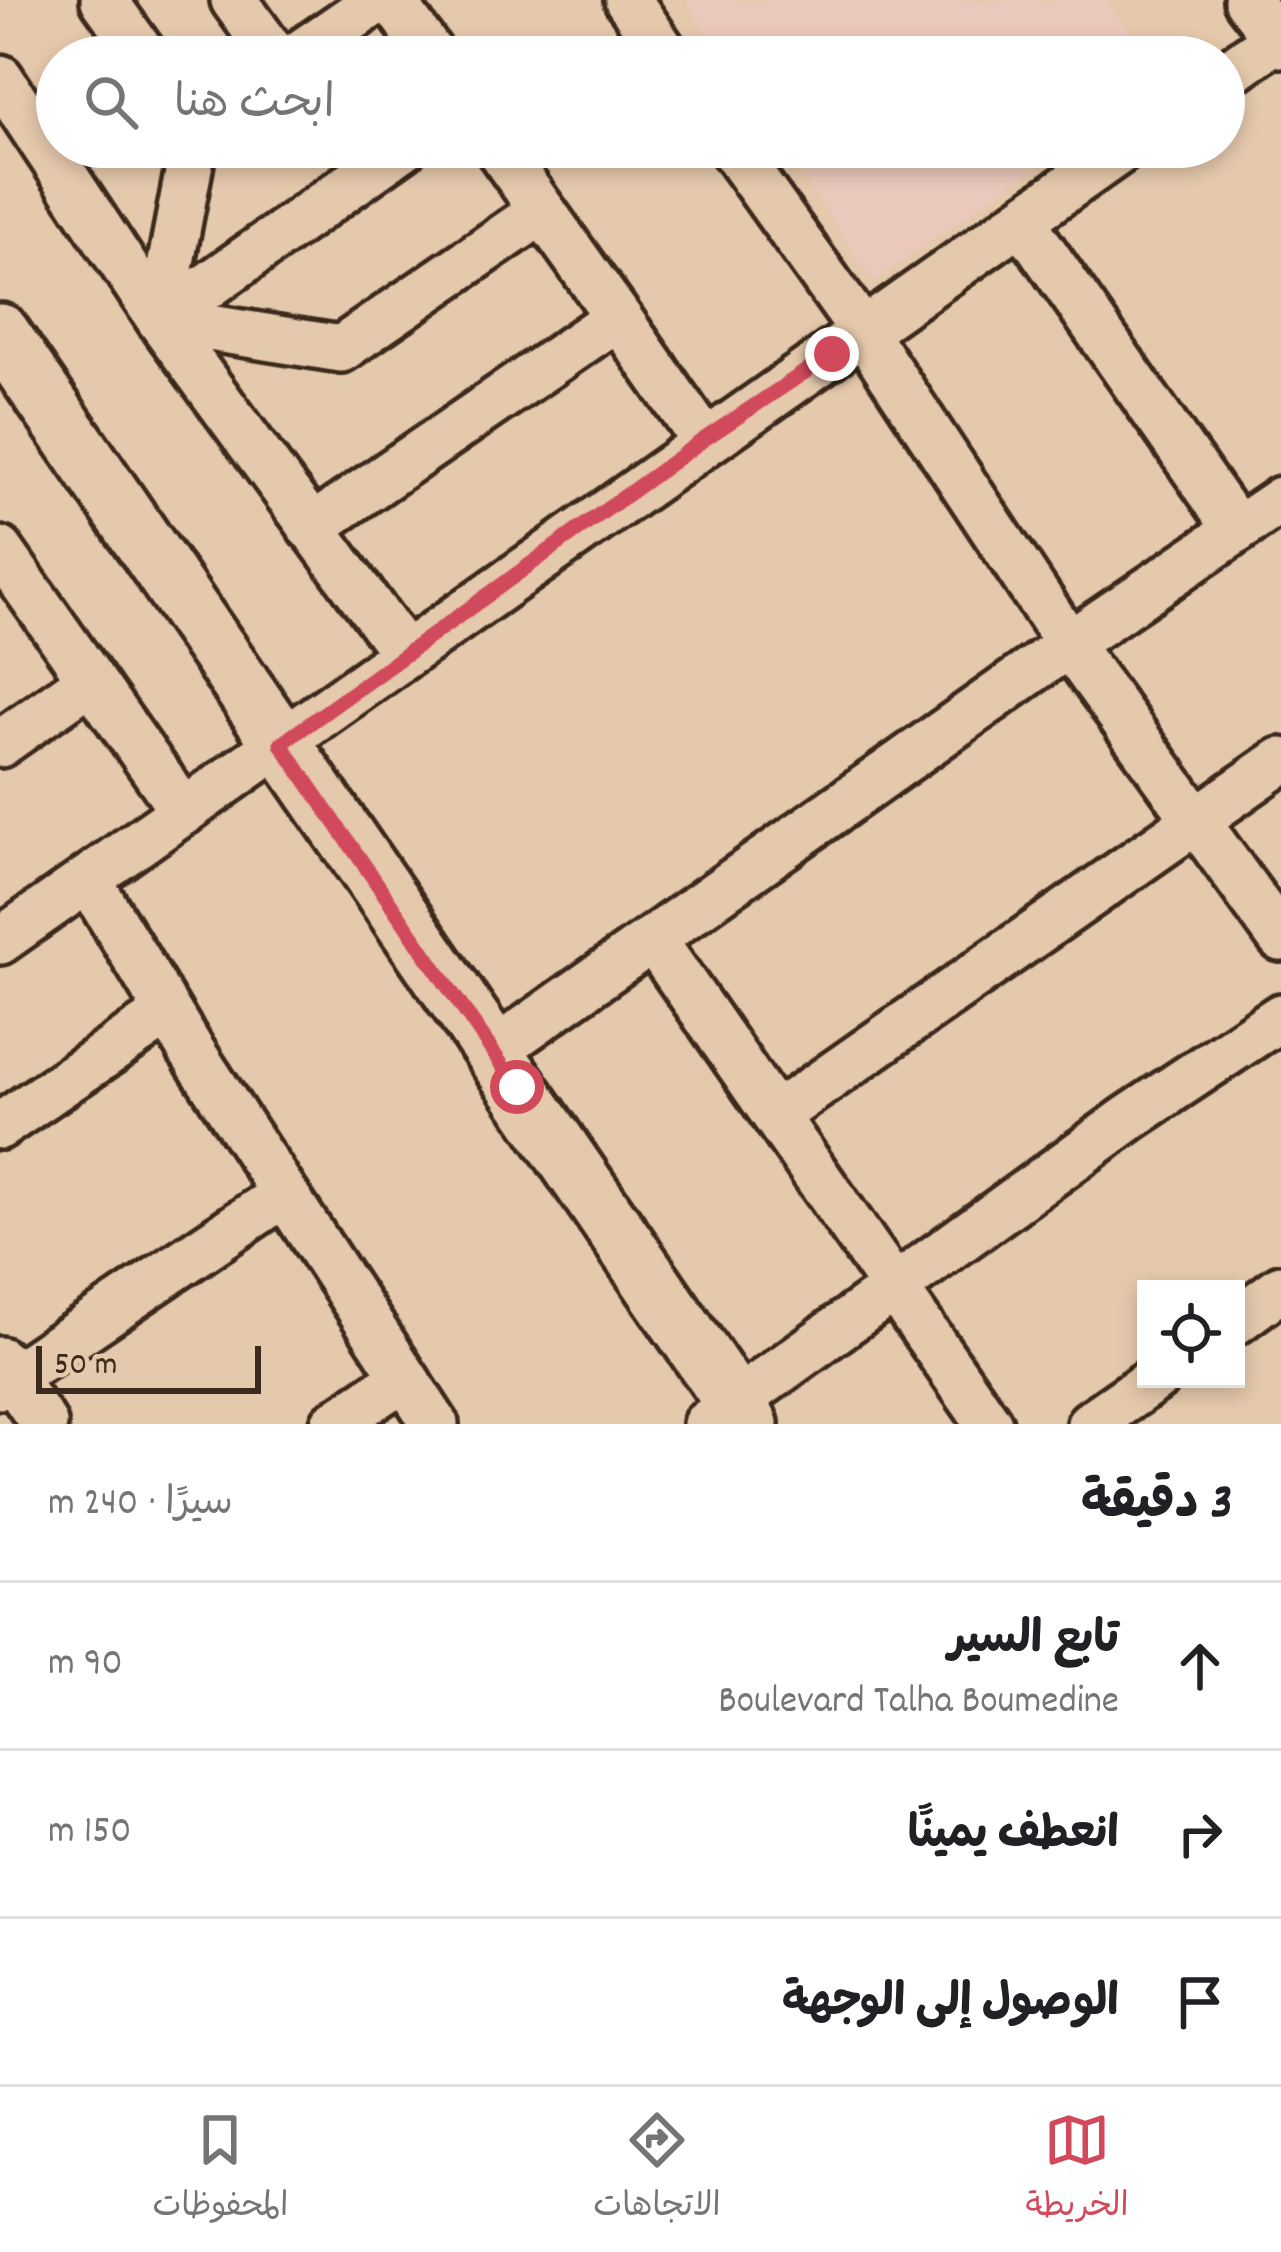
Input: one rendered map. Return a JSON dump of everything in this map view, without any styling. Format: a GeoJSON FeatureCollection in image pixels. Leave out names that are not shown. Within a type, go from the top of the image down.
{"type":"FeatureCollection","features":[{"type":"Feature","properties":{"kind":"main road"},"geometry":{"type":"LineString","coordinates":[[0,332],[493,1052],[730,1417]]}},
{"type":"Feature","properties":{"kind":"street"},"geometry":{"type":"LineString","coordinates":[[104,0],[131,36]]}},
{"type":"Feature","properties":{"kind":"street"},"geometry":{"type":"LineString","coordinates":[[234,0],[259,36]]}},
{"type":"Feature","properties":{"kind":"street"},"geometry":{"type":"LineString","coordinates":[[326,36],[378,0]]}},
{"type":"Feature","properties":{"kind":"street"},"geometry":{"type":"LineString","coordinates":[[392,0],[418,36]]}},
{"type":"Feature","properties":{"kind":"street"},"geometry":{"type":"LineString","coordinates":[[628,0],[653,36]]}},
{"type":"Feature","properties":{"kind":"street"},"geometry":{"type":"LineString","coordinates":[[1245,63],[1279,42],[1247,0]]}},
{"type":"Feature","properties":{"kind":"street"},"geometry":{"type":"LineString","coordinates":[[0,78],[36,132]]}},
{"type":"Feature","properties":{"kind":"street"},"geometry":{"type":"LineString","coordinates":[[60,168],[160,320],[405,654]]}},
{"type":"Feature","properties":{"kind":"street"},"geometry":{"type":"LineString","coordinates":[[160,320],[189,168]]}},
{"type":"Feature","properties":{"kind":"street"},"geometry":{"type":"LineString","coordinates":[[160,320],[374,168]]}},
{"type":"Feature","properties":{"kind":"street"},"geometry":{"type":"LineString","coordinates":[[512,168],[703,440]]}},
{"type":"Feature","properties":{"kind":"street"},"geometry":{"type":"LineString","coordinates":[[746,168],[864,333],[1069,644],[1281,938]]}},
{"type":"Feature","properties":{"kind":"street"},"geometry":{"type":"LineString","coordinates":[[0,940],[703,440],[864,333],[1096,168]]}},
{"type":"Feature","properties":{"kind":"street"},"geometry":{"type":"LineString","coordinates":[[160,320],[341,349],[542,211]]}},
{"type":"Feature","properties":{"kind":"street"},"geometry":{"type":"LineString","coordinates":[[1022,221],[1237,530]]}},
{"type":"Feature","properties":{"kind":"street"},"geometry":{"type":"LineString","coordinates":[[311,528],[618,317]]}},
{"type":"Feature","properties":{"kind":"street"},"geometry":{"type":"LineString","coordinates":[[493,1052],[1069,644],[1281,500]]}},
{"type":"Feature","properties":{"kind":"street"},"geometry":{"type":"LineString","coordinates":[[0,550],[184,812]]}},
{"type":"Feature","properties":{"kind":"street"},"geometry":{"type":"LineString","coordinates":[[0,744],[92,680]]}},
{"type":"Feature","properties":{"kind":"street"},"geometry":{"type":"LineString","coordinates":[[776,1115],[1281,761]]}},
{"type":"Feature","properties":{"kind":"street"},"geometry":{"type":"LineString","coordinates":[[88,879],[168,1012],[435,1424]]}},
{"type":"Feature","properties":{"kind":"street"},"geometry":{"type":"LineString","coordinates":[[654,941],[989,1424]]}},
{"type":"Feature","properties":{"kind":"street"},"geometry":{"type":"LineString","coordinates":[[0,1126],[168,1012]]}},
{"type":"Feature","properties":{"kind":"street"},"geometry":{"type":"LineString","coordinates":[[730,1417],[1129,1118],[1281,1017]]}},
{"type":"Feature","properties":{"kind":"street"},"geometry":{"type":"LineString","coordinates":[[44,1424],[4,1375],[284,1194]]}},
{"type":"Feature","properties":{"kind":"street"},"geometry":{"type":"LineString","coordinates":[[1245,1314],[1281,1288]]}},
{"type":"Feature","properties":{"kind":"street"},"geometry":{"type":"LineString","coordinates":[[334,1424],[404,1377]]}},
{"type":"Feature","properties":{"kind":"street"},"geometry":{"type":"LineString","coordinates":[[1090,1424],[1142,1388]]}},
{"type":"Feature","properties":{"kind":"shaded area"},"geometry":{"type":"Polygon","coordinates":[[[686,0],[1106,0],[1133,36],[710,36],[686,0]]]}},
{"type":"Feature","properties":{"kind":"shaded area"},"geometry":{"type":"Polygon","coordinates":[[[798,168],[1033,168],[873,282],[798,168]]]}},
{"type":"Feature","properties":{"kind":"route"},"geometry":{"type":"LineString","coordinates":[[517,1087],[281,744],[703,440],[832,354]]}}]}
